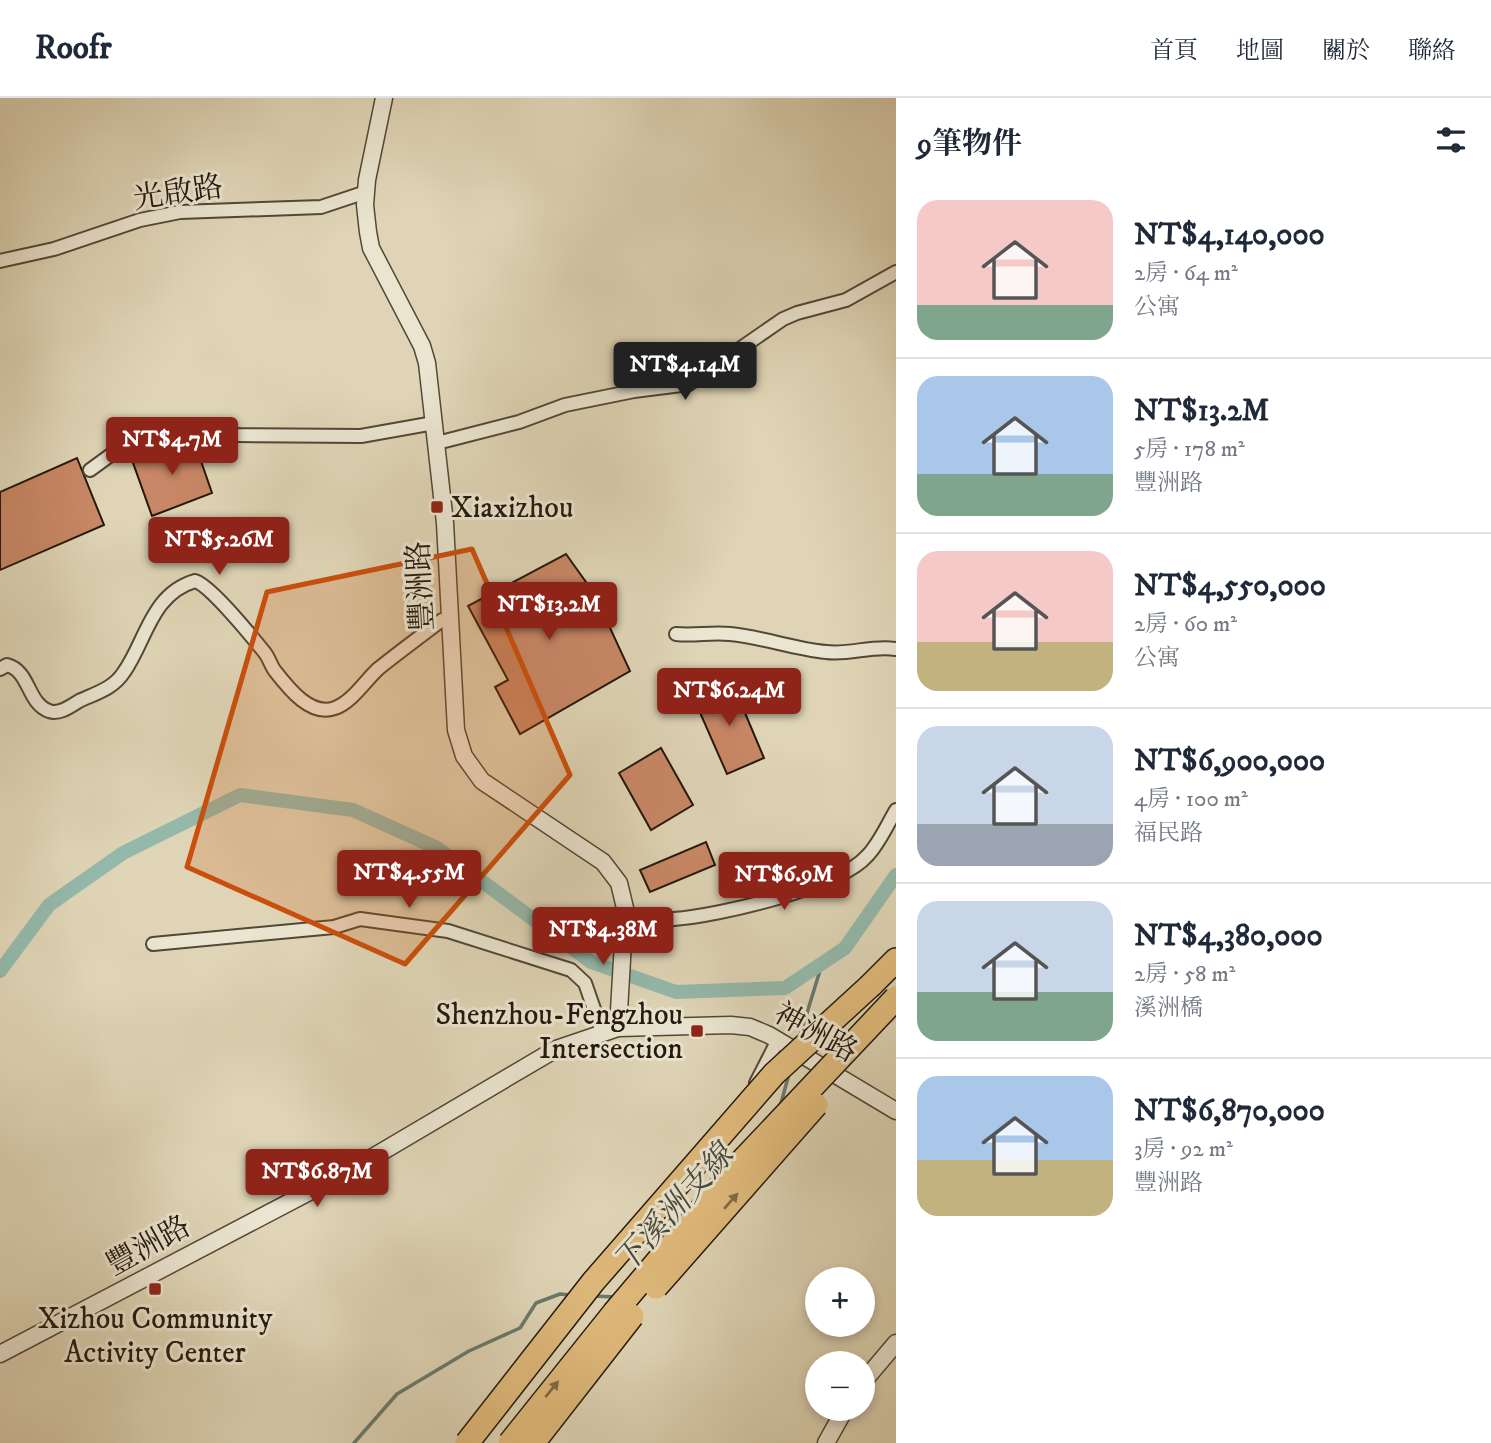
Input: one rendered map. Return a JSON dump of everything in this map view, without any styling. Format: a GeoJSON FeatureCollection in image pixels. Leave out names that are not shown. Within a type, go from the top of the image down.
{"type":"FeatureCollection","features":[{"type":"Feature","properties":{"kind":"highway"},"geometry":{"type":"LineString","coordinates":[[481,1443],[597,1299],[896,960]]}},
{"type":"Feature","properties":{"kind":"highway"},"geometry":{"type":"LineString","coordinates":[[467,1443],[593,1282],[774,1074],[872,985]]}},
{"type":"Feature","properties":{"kind":"highway"},"geometry":{"type":"LineString","coordinates":[[510,1443],[744,1159],[896,998]]}},
{"type":"Feature","properties":{"kind":"highway"},"geometry":{"type":"LineString","coordinates":[[533,1443],[631,1317],[896,1014]]}},
{"type":"Feature","properties":{"kind":"street","name":"豐洲路"},"geometry":{"type":"LineString","coordinates":[[0,1354],[351,1170],[556,1049],[618,1028],[624,921],[624,899],[619,883],[603,862],[482,781],[469,765],[456,730],[445,523],[425,355],[372,248],[366,216],[366,192],[384,98]]}},
{"type":"Feature","properties":{"kind":"street","name":"光啟路"},"geometry":{"type":"LineString","coordinates":[[0,261],[54,250],[140,220],[180,212],[321,207],[366,192]]}},
{"type":"Feature","properties":{"kind":"street"},"geometry":{"type":"LineString","coordinates":[[437,443],[519,422],[565,405],[634,391],[689,384],[783,319],[846,300],[896,272]]}},
{"type":"Feature","properties":{"kind":"street"},"geometry":{"type":"LineString","coordinates":[[90,470],[134,438],[205,425],[237,435],[361,436],[434,423]]}},
{"type":"Feature","properties":{"kind":"street"},"geometry":{"type":"LineString","coordinates":[[0,669],[7,665],[18,669],[37,702],[48,711],[57,712],[101,693],[125,671],[144,629],[163,603],[178,589],[191,581],[198,581],[266,654],[274,670],[304,702],[316,709],[328,710],[345,702],[377,670],[442,620],[449,620]]}},
{"type":"Feature","properties":{"kind":"street"},"geometry":{"type":"LineString","coordinates":[[676,634],[729,634],[825,652],[844,653],[877,647],[896,649]]}},
{"type":"Feature","properties":{"kind":"street"},"geometry":{"type":"LineString","coordinates":[[624,921],[671,920],[712,914],[815,887],[852,870],[867,856],[896,810]]}},
{"type":"Feature","properties":{"kind":"street"},"geometry":{"type":"LineString","coordinates":[[153,944],[334,927],[360,919],[448,931],[571,970],[585,983],[602,1032]]}},
{"type":"Feature","properties":{"kind":"street","name":"神洲路"},"geometry":{"type":"LineString","coordinates":[[618,1028],[732,1025],[760,1030],[896,1111]]}},
{"type":"Feature","properties":{"kind":"street"},"geometry":{"type":"LineString","coordinates":[[473,1443],[572,1306],[755,1085],[778,1040]]}},
{"type":"Feature","properties":{"kind":"street"},"geometry":{"type":"LineString","coordinates":[[875,1368],[896,1343]]}},
{"type":"Feature","properties":{"kind":"street"},"geometry":{"type":"LineString","coordinates":[[826,1443],[838,1421]]}},
{"type":"Feature","properties":{"kind":"highlighted area"},"geometry":{"type":"Polygon","coordinates":[[[472,549],[570,775],[405,964],[187,867],[267,592],[472,549]]]}},
{"type":"Feature","properties":{"kind":"building"},"geometry":{"type":"Polygon","coordinates":[[[193,438],[212,493],[152,516],[132,460],[193,438]]]}},
{"type":"Feature","properties":{"kind":"building"},"geometry":{"type":"Polygon","coordinates":[[[77,458],[104,525],[0,570],[0,492],[77,458]]]}},
{"type":"Feature","properties":{"kind":"building"},"geometry":{"type":"Polygon","coordinates":[[[566,554],[608,613],[604,615],[630,671],[520,734],[495,687],[508,680],[468,606],[566,554]]]}},
{"type":"Feature","properties":{"kind":"building"},"geometry":{"type":"Polygon","coordinates":[[[732,682],[764,758],[727,774],[694,699],[732,682]]]}},
{"type":"Feature","properties":{"kind":"building"},"geometry":{"type":"Polygon","coordinates":[[[661,748],[693,805],[651,830],[619,773],[661,748]]]}},
{"type":"Feature","properties":{"kind":"building"},"geometry":{"type":"Polygon","coordinates":[[[706,842],[715,865],[650,892],[640,870],[706,842]]]}},
{"type":"Feature","properties":{"kind":"waterway"},"geometry":{"type":"LineString","coordinates":[[0,971],[49,905],[123,853],[240,795],[353,810],[437,848],[591,962],[676,992],[785,988],[845,948],[896,875]]}},
{"type":"Feature","properties":{"kind":"waterway","name":"下溪洲支線"},"geometry":{"type":"LineString","coordinates":[[799,1039],[822,964]]}},
{"type":"Feature","properties":{"kind":"waterway","name":"下溪洲支線"},"geometry":{"type":"LineString","coordinates":[[780,1107],[789,1074]]}},
{"type":"Feature","properties":{"kind":"waterway","name":"下溪洲支線"},"geometry":{"type":"LineString","coordinates":[[354,1443],[397,1394],[469,1351],[520,1328],[536,1303],[560,1294],[571,1295]]}},
{"type":"Feature","properties":{"kind":"waterway","name":"下溪洲支線"},"geometry":{"type":"LineString","coordinates":[[592,1296],[616,1297]]}},
{"type":"Feature","properties":{"kind":"place","name":"Xiaxizhou"},"geometry":{"type":"Point","coordinates":[437,507]}},
{"type":"Feature","properties":{"kind":"place","name":"Shenzhou-Fengzhou Intersection"},"geometry":{"type":"Point","coordinates":[697,1031]}},
{"type":"Feature","properties":{"kind":"place","name":"Xizhou Community Activity Center"},"geometry":{"type":"Point","coordinates":[155,1289]}}]}
